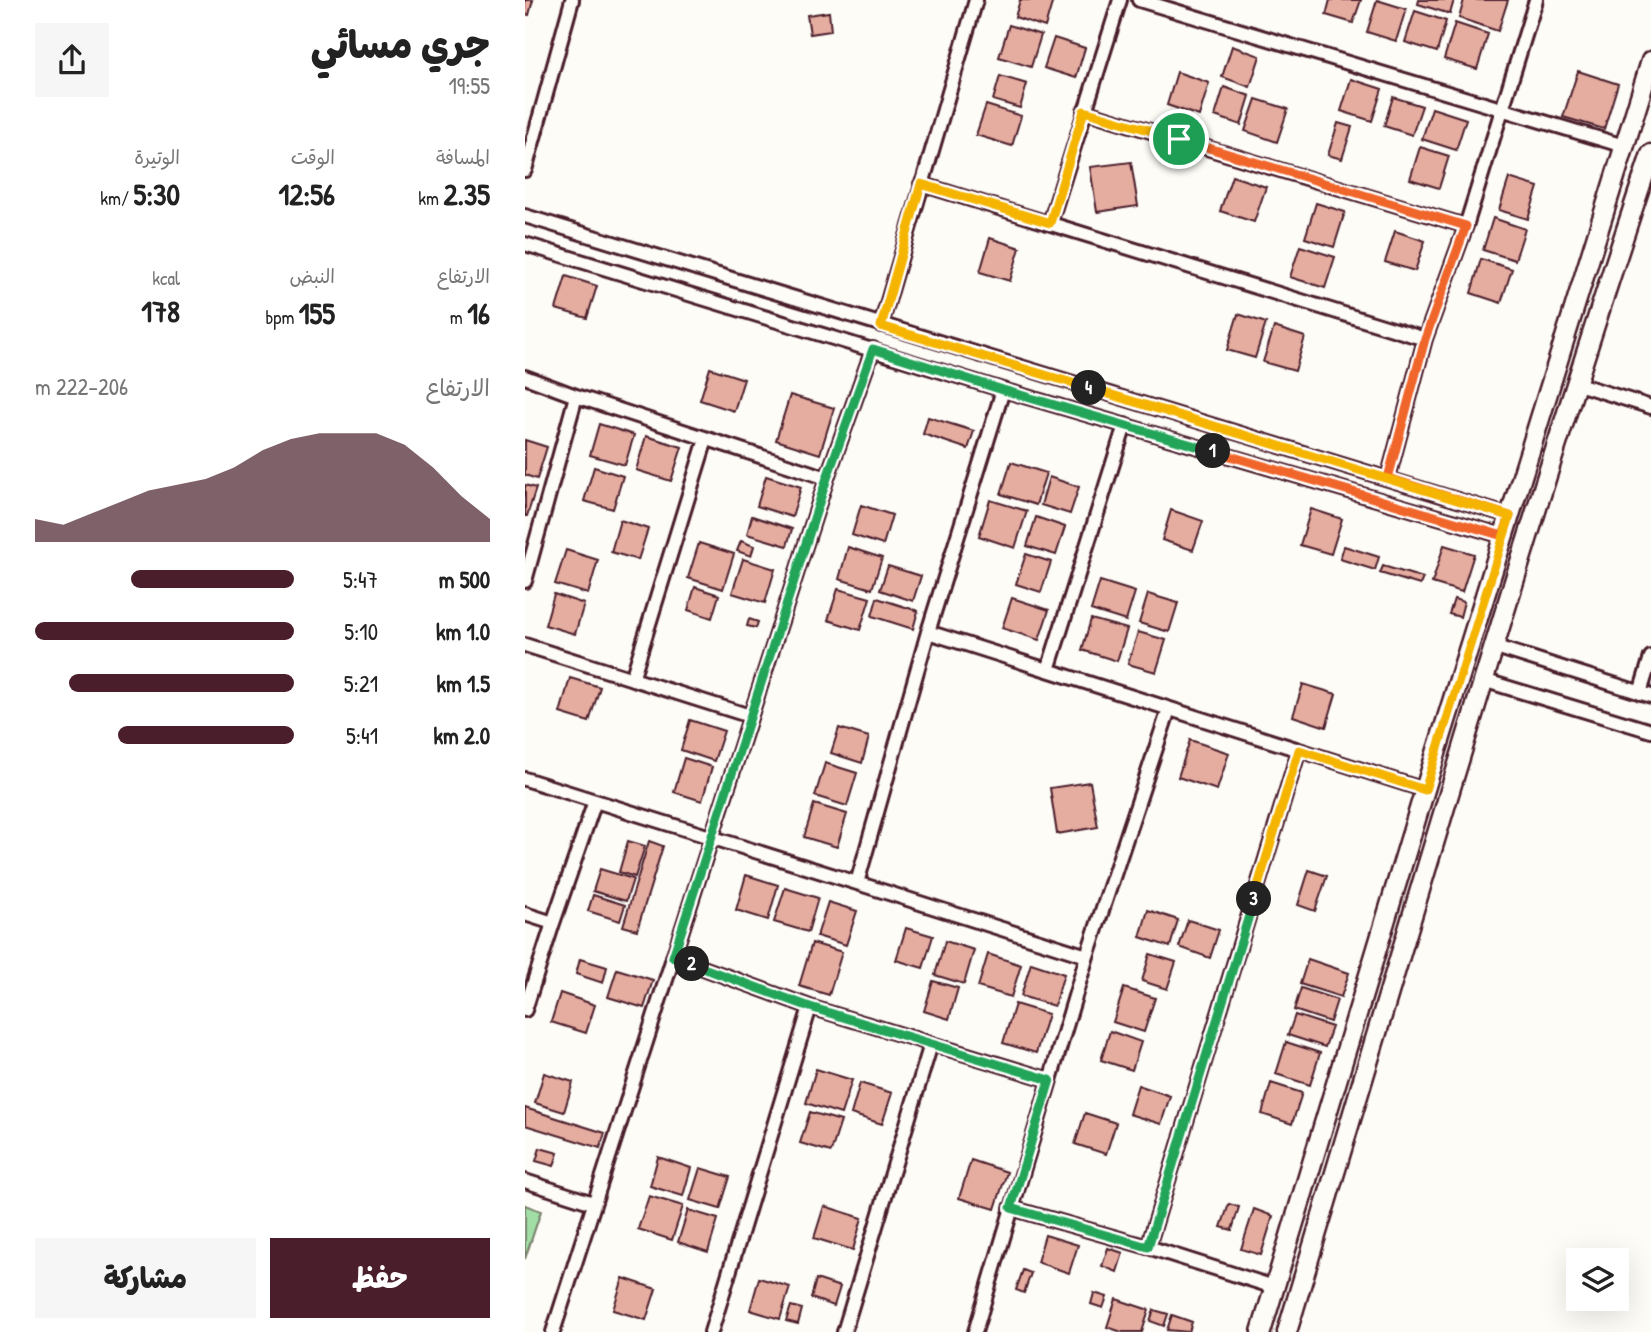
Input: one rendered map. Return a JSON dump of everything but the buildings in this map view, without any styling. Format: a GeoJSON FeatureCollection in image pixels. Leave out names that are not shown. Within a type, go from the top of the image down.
{"type":"FeatureCollection","features":[{"type":"Feature","properties":{"kind":"street"},"geometry":{"type":"LineString","coordinates":[[525,170],[572,0]]}},
{"type":"Feature","properties":{"kind":"street"},"geometry":{"type":"LineString","coordinates":[[881,326],[976,0]]}},
{"type":"Feature","properties":{"kind":"street"},"geometry":{"type":"LineString","coordinates":[[1050,223],[1120,0]]}},
{"type":"Feature","properties":{"kind":"street"},"geometry":{"type":"LineString","coordinates":[[1139,0],[1624,146]]}},
{"type":"Feature","properties":{"kind":"street"},"geometry":{"type":"LineString","coordinates":[[1388,478],[1425,339],[1466,226],[1536,0]]}},
{"type":"Feature","properties":{"kind":"street"},"geometry":{"type":"LineString","coordinates":[[1261,1332],[1624,146],[1645,103],[1651,61]]}},
{"type":"Feature","properties":{"kind":"street"},"geometry":{"type":"LineString","coordinates":[[1084,111],[1466,226]]}},
{"type":"Feature","properties":{"kind":"street"},"geometry":{"type":"LineString","coordinates":[[1287,1332],[1493,646],[1575,383],[1651,154]]}},
{"type":"Feature","properties":{"kind":"street"},"geometry":{"type":"LineString","coordinates":[[921,184],[1425,339]]}},
{"type":"Feature","properties":{"kind":"street"},"geometry":{"type":"LineString","coordinates":[[525,216],[1510,516]]}},
{"type":"Feature","properties":{"kind":"street"},"geometry":{"type":"LineString","coordinates":[[525,244],[1003,390],[1503,536]]}},
{"type":"Feature","properties":{"kind":"street"},"geometry":{"type":"LineString","coordinates":[[552,1332],[827,478],[873,349]]}},
{"type":"Feature","properties":{"kind":"street"},"geometry":{"type":"LineString","coordinates":[[525,377],[827,478]]}},
{"type":"Feature","properties":{"kind":"street"},"geometry":{"type":"LineString","coordinates":[[1575,383],[1651,407]]}},
{"type":"Feature","properties":{"kind":"street"},"geometry":{"type":"LineString","coordinates":[[857,883],[928,632],[1003,390]]}},
{"type":"Feature","properties":{"kind":"street"},"geometry":{"type":"LineString","coordinates":[[525,581],[576,396]]}},
{"type":"Feature","properties":{"kind":"street"},"geometry":{"type":"LineString","coordinates":[[1048,670],[1125,425]]}},
{"type":"Feature","properties":{"kind":"street"},"geometry":{"type":"LineString","coordinates":[[632,678],[706,439]]}},
{"type":"Feature","properties":{"kind":"street"},"geometry":{"type":"LineString","coordinates":[[928,632],[1425,790]]}},
{"type":"Feature","properties":{"kind":"street"},"geometry":{"type":"LineString","coordinates":[[525,645],[750,716]]}},
{"type":"Feature","properties":{"kind":"street"},"geometry":{"type":"LineString","coordinates":[[1493,646],[1646,694],[1651,657]]}},
{"type":"Feature","properties":{"kind":"street"},"geometry":{"type":"LineString","coordinates":[[1483,680],[1651,731]]}},
{"type":"Feature","properties":{"kind":"street"},"geometry":{"type":"LineString","coordinates":[[977,1331],[1087,956],[1170,709]]}},
{"type":"Feature","properties":{"kind":"street"},"geometry":{"type":"LineString","coordinates":[[1148,1247],[1299,750]]}},
{"type":"Feature","properties":{"kind":"street"},"geometry":{"type":"LineString","coordinates":[[525,779],[1087,956]]}},
{"type":"Feature","properties":{"kind":"street"},"geometry":{"type":"LineString","coordinates":[[525,1010],[595,801]]}},
{"type":"Feature","properties":{"kind":"street"},"geometry":{"type":"LineString","coordinates":[[525,915],[553,923]]}},
{"type":"Feature","properties":{"kind":"street"},"geometry":{"type":"LineString","coordinates":[[673,957],[810,1007],[1050,1080]]}},
{"type":"Feature","properties":{"kind":"street"},"geometry":{"type":"LineString","coordinates":[[711,1332],[810,1007]]}},
{"type":"Feature","properties":{"kind":"street"},"geometry":{"type":"LineString","coordinates":[[844,1332],[931,1044]]}},
{"type":"Feature","properties":{"kind":"street"},"geometry":{"type":"LineString","coordinates":[[525,1181],[593,1203]]}},
{"type":"Feature","properties":{"kind":"street"},"geometry":{"type":"LineString","coordinates":[[1011,1208],[1274,1287]]}},
{"type":"Feature","properties":{"kind":"green space"},"geometry":{"type":"Polygon","coordinates":[[[525,1205],[541,1211],[525,1259],[525,1205]]]}},
{"type":"Feature","properties":{"kind":"route"},"geometry":{"type":"LineString","coordinates":[[1179,139],[1084,111],[1050,223],[921,184],[881,326],[1510,516],[1425,790],[1299,750],[1148,1247],[1011,1208],[1050,1080],[810,1007],[673,957],[827,478],[873,349],[1003,390],[1503,536],[1510,516],[1388,478],[1425,339],[1466,226],[1179,139]]}}]}
